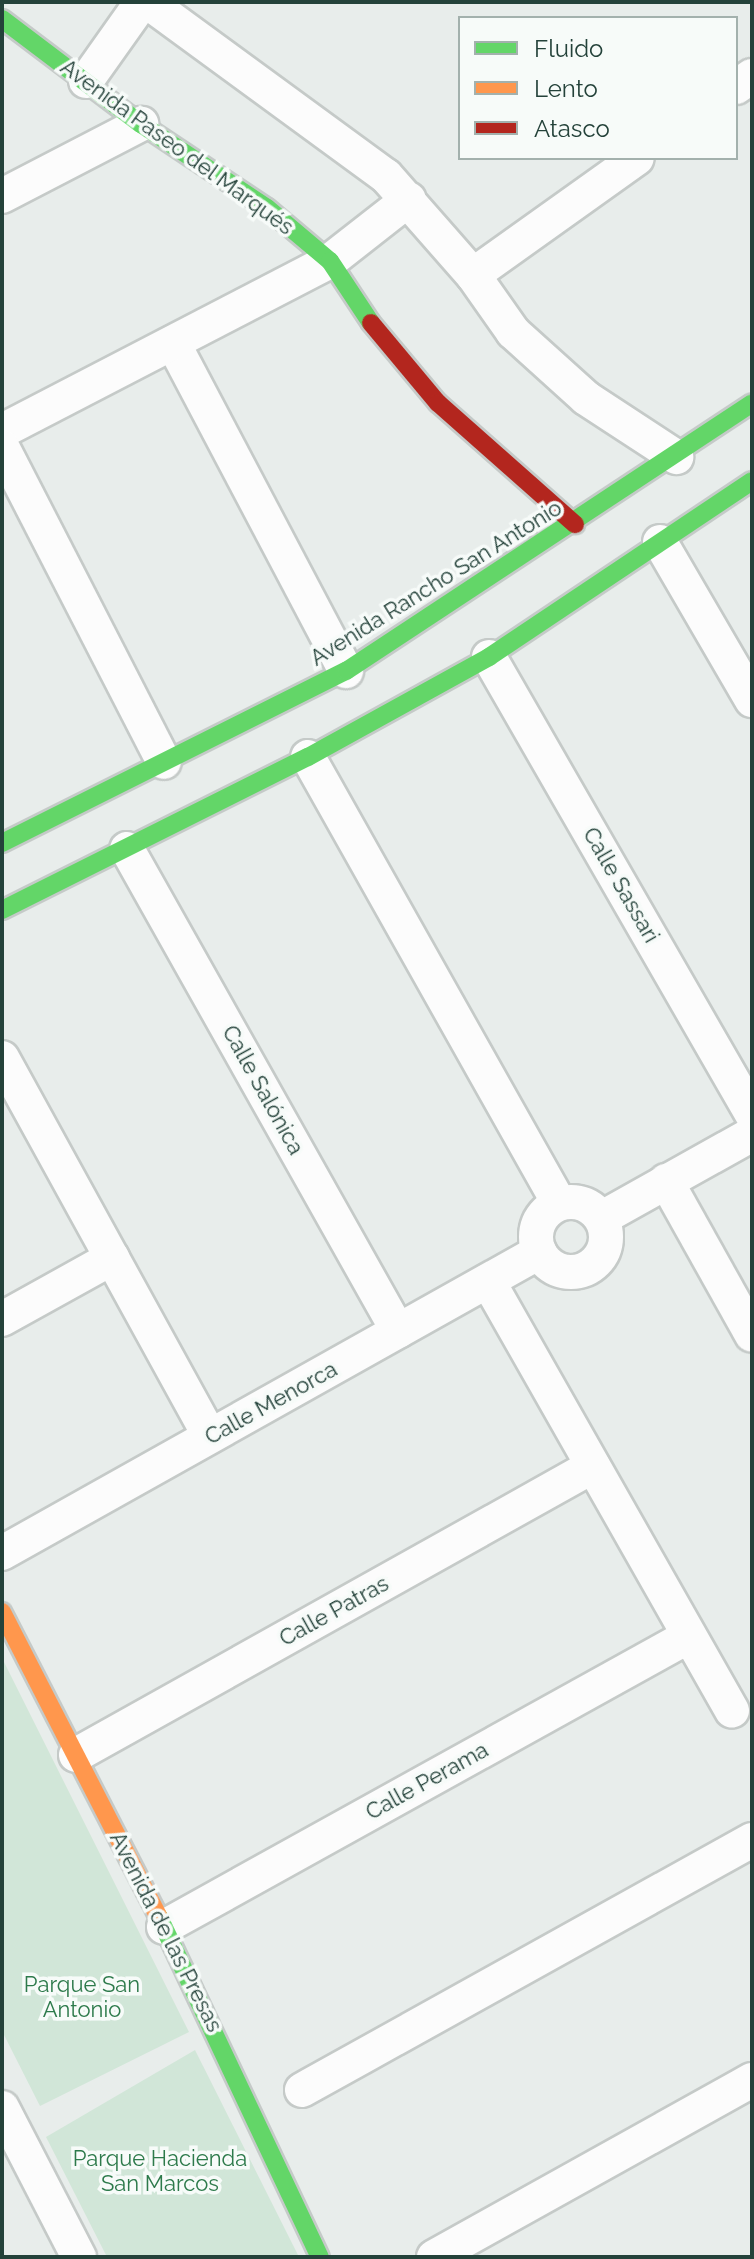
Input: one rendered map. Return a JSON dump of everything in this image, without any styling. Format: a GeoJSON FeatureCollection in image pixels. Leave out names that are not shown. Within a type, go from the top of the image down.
{"type":"FeatureCollection","features":[{"type":"Feature","properties":{"kind":"street"},"geometry":{"type":"LineString","coordinates":[[86,81],[145,2],[351,146],[409,199],[473,275],[513,332],[586,398],[676,457]]}},
{"type":"Feature","properties":{"kind":"street","name":"Avenida Paseo del Marqués"},"geometry":{"type":"LineString","coordinates":[[2,19],[141,124],[267,208],[330,261],[382,339],[438,403],[575,524]]}},
{"type":"Feature","properties":{"kind":"street"},"geometry":{"type":"LineString","coordinates":[[2,196],[141,124]]}},
{"type":"Feature","properties":{"kind":"street"},"geometry":{"type":"LineString","coordinates":[[473,275],[634,160]]}},
{"type":"Feature","properties":{"kind":"street"},"geometry":{"type":"LineString","coordinates":[[2,431],[330,261],[409,199]]}},
{"type":"Feature","properties":{"kind":"street"},"geometry":{"type":"LineString","coordinates":[[173,343],[346,671]]}},
{"type":"Feature","properties":{"kind":"street","name":"Avenida Rancho San Antonio"},"geometry":{"type":"LineString","coordinates":[[2,843],[346,671],[575,524],[752,403]]}},
{"type":"Feature","properties":{"kind":"street"},"geometry":{"type":"LineString","coordinates":[[2,447],[164,762]]}},
{"type":"Feature","properties":{"kind":"street"},"geometry":{"type":"LineString","coordinates":[[2,910],[308,757],[489,657],[752,481]]}},
{"type":"Feature","properties":{"kind":"street"},"geometry":{"type":"LineString","coordinates":[[660,542],[748,683]]}},
{"type":"Feature","properties":{"kind":"street","name":"Calle Sassari"},"geometry":{"type":"LineString","coordinates":[[489,657],[752,1114]]}},
{"type":"Feature","properties":{"kind":"street"},"geometry":{"type":"LineString","coordinates":[[308,757],[559,1203]]}},
{"type":"Feature","properties":{"kind":"street","name":"Calle Salónica"},"geometry":{"type":"LineString","coordinates":[[127,849],[398,1331]]}},
{"type":"Feature","properties":{"kind":"street"},"geometry":{"type":"LineString","coordinates":[[2,1058],[210,1436]]}},
{"type":"Feature","properties":{"kind":"street"},"geometry":{"type":"LineString","coordinates":[[602,1218],[752,1134]]}},
{"type":"Feature","properties":{"kind":"street"},"geometry":{"type":"LineString","coordinates":[[666,1181],[752,1335]]}},
{"type":"Feature","properties":{"kind":"street"},"geometry":{"type":"LineString","coordinates":[[559,1203],[583,1203],[602,1218],[607,1240],[589,1268],[566,1272],[539,1252],[541,1218],[559,1203]]}},
{"type":"Feature","properties":{"kind":"street","name":"Calle Menorca"},"geometry":{"type":"LineString","coordinates":[[2,1553],[539,1252]]}},
{"type":"Feature","properties":{"kind":"street"},"geometry":{"type":"LineString","coordinates":[[2,1319],[112,1258]]}},
{"type":"Feature","properties":{"kind":"street"},"geometry":{"type":"LineString","coordinates":[[488,1281],[732,1710]]}},
{"type":"Feature","properties":{"kind":"street","name":"Calle Patras"},"geometry":{"type":"LineString","coordinates":[[76,1755],[593,1466]]}},
{"type":"Feature","properties":{"kind":"street","name":"Avenida de las Presas"},"geometry":{"type":"LineString","coordinates":[[2,1612],[164,1927],[320,2257]]}},
{"type":"Feature","properties":{"kind":"street","name":"Calle Perama"},"geometry":{"type":"LineString","coordinates":[[164,1927],[689,1636]]}},
{"type":"Feature","properties":{"kind":"street"},"geometry":{"type":"LineString","coordinates":[[302,2090],[752,1840]]}},
{"type":"Feature","properties":{"kind":"street"},"geometry":{"type":"LineString","coordinates":[[434,2257],[752,2080]]}},
{"type":"Feature","properties":{"kind":"street"},"geometry":{"type":"LineString","coordinates":[[2,2108],[79,2257]]}},
{"type":"Feature","properties":{"kind":"green space","name":"Parque San Antonio"},"geometry":{"type":"Polygon","coordinates":[[[2,1658],[189,2032],[40,2106],[2,2031],[2,1658]]]}},
{"type":"Feature","properties":{"kind":"green space","name":"Parque Hacienda San Marcos"},"geometry":{"type":"Polygon","coordinates":[[[195,2050],[299,2257],[107,2257],[46,2137],[195,2050]]]}},
{"type":"Feature","properties":{"kind":"traffic: fast"},"geometry":{"type":"LineString","coordinates":[[2,19],[141,124],[267,208],[330,261],[371,323]]}},
{"type":"Feature","properties":{"kind":"traffic: fast"},"geometry":{"type":"LineString","coordinates":[[2,843],[346,671],[752,403]]}},
{"type":"Feature","properties":{"kind":"traffic: fast"},"geometry":{"type":"LineString","coordinates":[[2,910],[308,757],[489,657],[752,481]]}},
{"type":"Feature","properties":{"kind":"traffic: fast"},"geometry":{"type":"LineString","coordinates":[[159,1917],[320,2257]]}},
{"type":"Feature","properties":{"kind":"traffic: slow"},"geometry":{"type":"LineString","coordinates":[[2,1612],[159,1917]]}},
{"type":"Feature","properties":{"kind":"traffic: jam"},"geometry":{"type":"LineString","coordinates":[[371,323],[438,403],[575,524]]}}]}
